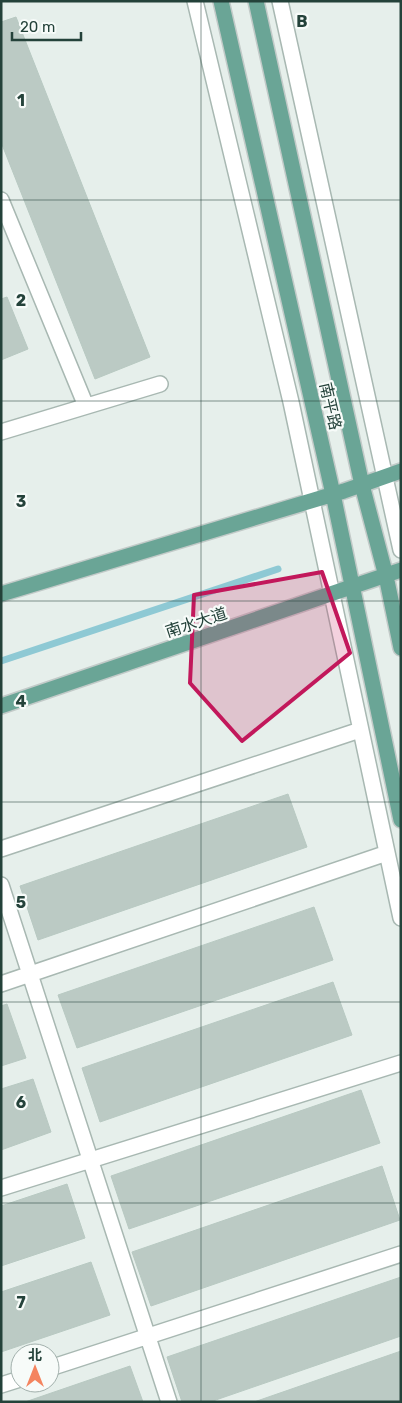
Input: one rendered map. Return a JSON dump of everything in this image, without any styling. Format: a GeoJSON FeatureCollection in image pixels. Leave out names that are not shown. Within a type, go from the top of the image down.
{"type":"FeatureCollection","features":[{"type":"Feature","properties":{"kind":"main road","name":"南平路"},"geometry":{"type":"LineString","coordinates":[[221,1],[333,494],[351,588],[401,820]]}},
{"type":"Feature","properties":{"kind":"main road","name":"南平路"},"geometry":{"type":"LineString","coordinates":[[256,1],[362,485],[386,576],[401,648]]}},
{"type":"Feature","properties":{"kind":"main road"},"geometry":{"type":"LineString","coordinates":[[1,594],[312,501],[401,471]]}},
{"type":"Feature","properties":{"kind":"main road","name":"南水大道"},"geometry":{"type":"LineString","coordinates":[[1,706],[401,570]]}},
{"type":"Feature","properties":{"kind":"street"},"geometry":{"type":"LineString","coordinates":[[195,1],[291,402],[401,918]]}},
{"type":"Feature","properties":{"kind":"street"},"geometry":{"type":"LineString","coordinates":[[280,1],[401,550]]}},
{"type":"Feature","properties":{"kind":"street"},"geometry":{"type":"LineString","coordinates":[[1,200],[86,406]]}},
{"type":"Feature","properties":{"kind":"street"},"geometry":{"type":"LineString","coordinates":[[1,432],[160,384]]}},
{"type":"Feature","properties":{"kind":"street"},"geometry":{"type":"LineString","coordinates":[[1,849],[360,730]]}},
{"type":"Feature","properties":{"kind":"street"},"geometry":{"type":"LineString","coordinates":[[1,984],[387,853]]}},
{"type":"Feature","properties":{"kind":"street"},"geometry":{"type":"LineString","coordinates":[[1,885],[169,1402]]}},
{"type":"Feature","properties":{"kind":"street"},"geometry":{"type":"LineString","coordinates":[[1,1188],[401,1063]]}},
{"type":"Feature","properties":{"kind":"street"},"geometry":{"type":"LineString","coordinates":[[60,1365],[401,1254]]}},
{"type":"Feature","properties":{"kind":"highlighted area"},"geometry":{"type":"Polygon","coordinates":[[[322,572],[350,653],[242,741],[190,683],[194,595],[322,572]]]}},
{"type":"Feature","properties":{"kind":"building"},"geometry":{"type":"Polygon","coordinates":[[[16,17],[150,357],[95,379],[1,142],[1,22],[16,17]]]}},
{"type":"Feature","properties":{"kind":"building"},"geometry":{"type":"Polygon","coordinates":[[[7,297],[28,349],[1,360],[1,299],[7,297]]]}},
{"type":"Feature","properties":{"kind":"building"},"geometry":{"type":"Polygon","coordinates":[[[288,794],[307,847],[38,940],[20,886],[288,794]]]}},
{"type":"Feature","properties":{"kind":"building"},"geometry":{"type":"Polygon","coordinates":[[[314,907],[333,960],[77,1048],[58,995],[314,907]]]}},
{"type":"Feature","properties":{"kind":"building"},"geometry":{"type":"Polygon","coordinates":[[[333,982],[352,1035],[100,1122],[82,1068],[333,982]]]}},
{"type":"Feature","properties":{"kind":"building"},"geometry":{"type":"Polygon","coordinates":[[[7,1004],[26,1058],[1,1066],[1,1006],[7,1004]]]}},
{"type":"Feature","properties":{"kind":"building"},"geometry":{"type":"Polygon","coordinates":[[[33,1079],[51,1132],[1,1150],[1,1089],[33,1079]]]}},
{"type":"Feature","properties":{"kind":"building"},"geometry":{"type":"Polygon","coordinates":[[[361,1090],[380,1143],[129,1229],[111,1176],[361,1090]]]}},
{"type":"Feature","properties":{"kind":"building"},"geometry":{"type":"Polygon","coordinates":[[[382,1166],[400,1220],[151,1306],[132,1252],[382,1166]]]}},
{"type":"Feature","properties":{"kind":"building"},"geometry":{"type":"Polygon","coordinates":[[[67,1184],[85,1238],[1,1266],[1,1206],[67,1184]]]}},
{"type":"Feature","properties":{"kind":"building"},"geometry":{"type":"Polygon","coordinates":[[[91,1262],[110,1315],[28,1343],[10,1343],[10,1349],[1,1352],[1,1292],[91,1262]]]}},
{"type":"Feature","properties":{"kind":"building"},"geometry":{"type":"Polygon","coordinates":[[[401,1277],[401,1336],[210,1402],[182,1402],[167,1357],[401,1277]]]}},
{"type":"Feature","properties":{"kind":"building"},"geometry":{"type":"Polygon","coordinates":[[[401,1351],[401,1402],[254,1402],[401,1351]]]}},
{"type":"Feature","properties":{"kind":"building"},"geometry":{"type":"Polygon","coordinates":[[[130,1366],[143,1402],[25,1402],[51,1393],[60,1393],[60,1390],[130,1366]]]}},
{"type":"Feature","properties":{"kind":"waterway"},"geometry":{"type":"LineString","coordinates":[[1,661],[278,569]]}}]}
